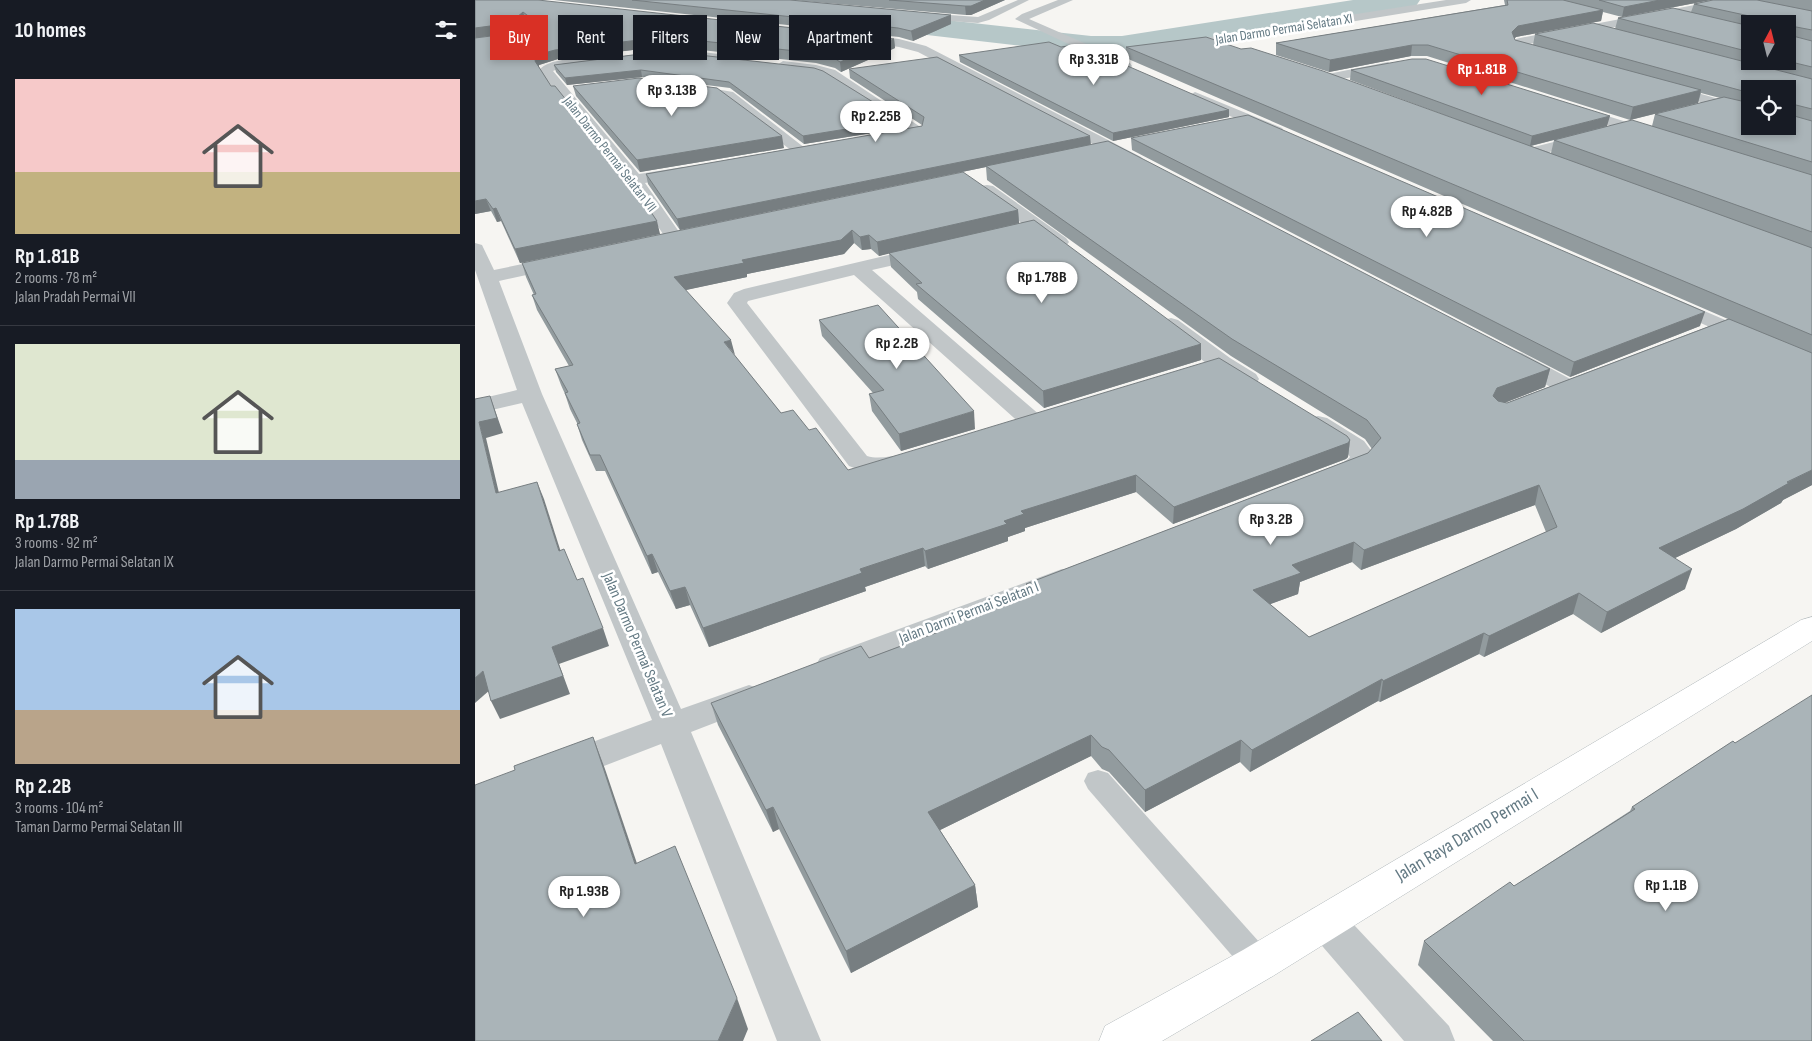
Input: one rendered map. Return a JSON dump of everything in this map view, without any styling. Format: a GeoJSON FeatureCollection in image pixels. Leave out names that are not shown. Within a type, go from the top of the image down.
{"type":"FeatureCollection","features":[{"type":"Feature","properties":{"kind":"street"},"geometry":{"type":"LineString","coordinates":[[1069,0],[1021,19],[1024,22],[1137,71]]}},
{"type":"Feature","properties":{"kind":"street"},"geometry":{"type":"LineString","coordinates":[[1367,5],[1402,0]]}},
{"type":"Feature","properties":{"kind":"street","name":"Jalan Darmo Permai Selatan XI"},"geometry":{"type":"LineString","coordinates":[[1168,47],[1465,0]]}},
{"type":"Feature","properties":{"kind":"street"},"geometry":{"type":"LineString","coordinates":[[1535,51],[1517,46],[1520,42],[1735,0],[1751,4]]}},
{"type":"Feature","properties":{"kind":"street"},"geometry":{"type":"LineString","coordinates":[[1665,14],[1693,20]]}},
{"type":"Feature","properties":{"kind":"street"},"geometry":{"type":"LineString","coordinates":[[1599,15],[1624,22]]}},
{"type":"Feature","properties":{"kind":"street"},"geometry":{"type":"LineString","coordinates":[[1591,28],[1619,35]]}},
{"type":"Feature","properties":{"kind":"street"},"geometry":{"type":"LineString","coordinates":[[1215,41],[1243,50]]}},
{"type":"Feature","properties":{"kind":"street"},"geometry":{"type":"LineString","coordinates":[[891,42],[923,48],[1148,166]]}},
{"type":"Feature","properties":{"kind":"street"},"geometry":{"type":"LineString","coordinates":[[625,56],[666,52],[747,61]]}},
{"type":"Feature","properties":{"kind":"street"},"geometry":{"type":"LineString","coordinates":[[1103,56],[1121,54]]}},
{"type":"Feature","properties":{"kind":"street","name":"Jalan Darmo Permai Selatan VII"},"geometry":{"type":"LineString","coordinates":[[598,60],[558,65],[545,70],[561,92],[635,180],[675,239]]}},
{"type":"Feature","properties":{"kind":"street"},"geometry":{"type":"LineString","coordinates":[[766,63],[825,71],[918,130],[916,132],[868,140]]}},
{"type":"Feature","properties":{"kind":"street"},"geometry":{"type":"LineString","coordinates":[[1328,78],[1402,63]]}},
{"type":"Feature","properties":{"kind":"street"},"geometry":{"type":"LineString","coordinates":[[1309,72],[1355,89]]}},
{"type":"Feature","properties":{"kind":"street"},"geometry":{"type":"LineString","coordinates":[[1646,82],[1741,109]]}},
{"type":"Feature","properties":{"kind":"street"},"geometry":{"type":"LineString","coordinates":[[675,86],[724,93],[802,152]]}},
{"type":"Feature","properties":{"kind":"street"},"geometry":{"type":"LineString","coordinates":[[561,92],[580,90]]}},
{"type":"Feature","properties":{"kind":"street"},"geometry":{"type":"LineString","coordinates":[[1180,90],[1295,139]]}},
{"type":"Feature","properties":{"kind":"street"},"geometry":{"type":"LineString","coordinates":[[1693,110],[1720,103]]}},
{"type":"Feature","properties":{"kind":"street"},"geometry":{"type":"LineString","coordinates":[[1563,106],[1665,139]]}},
{"type":"Feature","properties":{"kind":"street"},"geometry":{"type":"LineString","coordinates":[[1221,125],[1250,119]]}},
{"type":"Feature","properties":{"kind":"street"},"geometry":{"type":"LineString","coordinates":[[1527,153],[1655,120]]}},
{"type":"Feature","properties":{"kind":"street"},"geometry":{"type":"LineString","coordinates":[[1084,154],[1133,144]]}},
{"type":"Feature","properties":{"kind":"street"},"geometry":{"type":"LineString","coordinates":[[1509,146],[1555,163]]}},
{"type":"Feature","properties":{"kind":"street"},"geometry":{"type":"LineString","coordinates":[[782,155],[821,148]]}},
{"type":"Feature","properties":{"kind":"street"},"geometry":{"type":"LineString","coordinates":[[635,180],[694,170]]}},
{"type":"Feature","properties":{"kind":"street"},"geometry":{"type":"LineString","coordinates":[[979,176],[1038,226],[1078,255]]}},
{"type":"Feature","properties":{"kind":"street"},"geometry":{"type":"LineString","coordinates":[[1009,232],[1038,226]]}},
{"type":"Feature","properties":{"kind":"street"},"geometry":{"type":"LineString","coordinates":[[657,242],[694,235]]}},
{"type":"Feature","properties":{"kind":"street","name":"Jalan Darmo Permai Selatan V"},"geometry":{"type":"LineString","coordinates":[[475,248],[488,277],[530,394],[672,727],[799,1041]]}},
{"type":"Feature","properties":{"kind":"street"},"geometry":{"type":"LineString","coordinates":[[924,454],[888,466],[872,466],[858,461],[737,303],[741,297],[751,293],[943,248]]}},
{"type":"Feature","properties":{"kind":"street"},"geometry":{"type":"LineString","coordinates":[[488,277],[576,259]]}},
{"type":"Feature","properties":{"kind":"street"},"geometry":{"type":"LineString","coordinates":[[857,268],[1041,418],[1005,430]]}},
{"type":"Feature","properties":{"kind":"street"},"geometry":{"type":"LineString","coordinates":[[1658,297],[1812,366]]}},
{"type":"Feature","properties":{"kind":"street"},"geometry":{"type":"LineString","coordinates":[[1158,315],[1222,363],[1264,389]]}},
{"type":"Feature","properties":{"kind":"street"},"geometry":{"type":"LineString","coordinates":[[1693,339],[1711,332],[1721,325]]}},
{"type":"Feature","properties":{"kind":"street"},"geometry":{"type":"LineString","coordinates":[[1498,350],[1577,383],[1544,397]]}},
{"type":"Feature","properties":{"kind":"street"},"geometry":{"type":"LineString","coordinates":[[1194,371],[1222,363]]}},
{"type":"Feature","properties":{"kind":"street"},"geometry":{"type":"LineString","coordinates":[[475,407],[530,394]]}},
{"type":"Feature","properties":{"kind":"street"},"geometry":{"type":"LineString","coordinates":[[1305,415],[1355,446],[1363,457],[1356,466],[1310,484]]}},
{"type":"Feature","properties":{"kind":"street","name":"Jalan Darmi Permai Selatan I"},"geometry":{"type":"LineString","coordinates":[[806,675],[1086,569]]}},
{"type":"Feature","properties":{"kind":"street","name":"Jalan Raya Darmo Permai I"},"geometry":{"type":"LineString","coordinates":[[1121,1041],[1258,963],[1812,627]]}},
{"type":"Feature","properties":{"kind":"street"},"geometry":{"type":"LineString","coordinates":[[539,778],[778,686]]}},
{"type":"Feature","properties":{"kind":"street"},"geometry":{"type":"LineString","coordinates":[[1325,922],[1433,1041]]}},
{"type":"Feature","properties":{"kind":"lane"},"geometry":{"type":"LineString","coordinates":[[908,15],[977,20],[986,18],[1025,0]]}},
{"type":"Feature","properties":{"kind":"lane"},"geometry":{"type":"LineString","coordinates":[[475,43],[490,41]]}},
{"type":"Feature","properties":{"kind":"lane"},"geometry":{"type":"LineString","coordinates":[[1098,781],[1258,963]]}},
{"type":"Feature","properties":{"kind":"building"},"geometry":{"type":"Polygon","coordinates":[[[475,0],[538,0],[675,15],[633,15],[633,41],[623,42],[623,15],[558,15],[558,50],[548,52],[548,15],[527,15],[523,12],[519,15],[490,15],[490,26],[475,28],[475,0]]]}},
{"type":"Feature","properties":{"kind":"building"},"geometry":{"type":"Polygon","coordinates":[[[632,0],[790,0],[951,15],[911,31],[891,27],[891,15],[789,15],[789,17],[632,0]]]}},
{"type":"Feature","properties":{"kind":"building"},"geometry":{"type":"Polygon","coordinates":[[[889,0],[985,0],[971,6],[965,6],[889,0]]]}},
{"type":"Feature","properties":{"kind":"building"},"geometry":{"type":"Polygon","coordinates":[[[1507,0],[1563,0],[1603,10],[1518,26],[1512,32],[1515,40],[1701,90],[1633,107],[1428,45],[1412,45],[1330,60],[1276,43],[1508,5],[1507,0]]]}},
{"type":"Feature","properties":{"kind":"building"},"geometry":{"type":"Polygon","coordinates":[[[1599,0],[1660,0],[1624,7],[1599,0]]]}},
{"type":"Feature","properties":{"kind":"building"},"geometry":{"type":"Polygon","coordinates":[[[1713,0],[1757,0],[1812,11],[1812,30],[1796,27],[1796,15],[1745,15],[1694,4],[1713,0]]]}},
{"type":"Feature","properties":{"kind":"building"},"geometry":{"type":"Polygon","coordinates":[[[1673,8],[1741,24],[1741,50],[1618,18],[1673,8]]]}},
{"type":"Feature","properties":{"kind":"building"},"geometry":{"type":"Polygon","coordinates":[[[707,19],[717,20],[717,43],[707,42],[707,19]]]}},
{"type":"Feature","properties":{"kind":"building"},"geometry":{"type":"Polygon","coordinates":[[[1593,23],[1741,61],[1741,70],[1777,70],[1812,79],[1812,109],[1796,105],[1796,80],[1741,80],[1741,91],[1535,34],[1593,23]]]}},
{"type":"Feature","properties":{"kind":"building"},"geometry":{"type":"Polygon","coordinates":[[[779,26],[789,27],[789,50],[779,49],[779,26]]]}},
{"type":"Feature","properties":{"kind":"building"},"geometry":{"type":"Polygon","coordinates":[[[490,36],[490,60],[535,60],[551,86],[555,86],[624,172],[657,221],[515,249],[496,208],[493,209],[486,199],[475,201],[475,38],[490,36]]]}},
{"type":"Feature","properties":{"kind":"building"},"geometry":{"type":"Polygon","coordinates":[[[1206,37],[1241,49],[1251,48],[1323,71],[1812,248],[1812,335],[1126,47],[1206,37]]]}},
{"type":"Feature","properties":{"kind":"building"},"geometry":{"type":"Polygon","coordinates":[[[1796,37],[1812,41],[1812,67],[1796,63],[1796,37]]]}},
{"type":"Feature","properties":{"kind":"building"},"geometry":{"type":"Polygon","coordinates":[[[1049,42],[1061,47],[1068,46],[1085,52],[1093,51],[1229,110],[1113,133],[959,55],[1049,42]]]}},
{"type":"Feature","properties":{"kind":"building"},"geometry":{"type":"Polygon","coordinates":[[[633,55],[633,60],[707,60],[707,56],[717,57],[717,60],[743,60],[814,68],[823,71],[902,120],[803,136],[729,82],[641,70],[565,78],[554,65],[593,60],[623,60],[623,56],[633,55]]]}},
{"type":"Feature","properties":{"kind":"building"},"geometry":{"type":"Polygon","coordinates":[[[937,57],[1090,136],[677,219],[646,174],[922,126],[924,117],[849,69],[937,57]]]}},
{"type":"Feature","properties":{"kind":"building"},"geometry":{"type":"Polygon","coordinates":[[[1412,59],[1426,59],[1610,116],[1532,136],[1351,70],[1412,59]]]}},
{"type":"Feature","properties":{"kind":"building"},"geometry":{"type":"Polygon","coordinates":[[[639,78],[717,88],[782,136],[637,160],[573,86],[639,78]]]}},
{"type":"Feature","properties":{"kind":"building"},"geometry":{"type":"Polygon","coordinates":[[[1724,97],[1741,101],[1741,135],[1796,135],[1796,117],[1812,121],[1812,162],[1655,114],[1724,97]]]}},
{"type":"Feature","properties":{"kind":"building"},"geometry":{"type":"Polygon","coordinates":[[[1248,115],[1705,312],[1574,362],[1131,138],[1248,115]]]}},
{"type":"Feature","properties":{"kind":"building"},"geometry":{"type":"Polygon","coordinates":[[[1632,120],[1812,175],[1812,232],[1554,140],[1632,120]]]}},
{"type":"Feature","properties":{"kind":"building"},"geometry":{"type":"Polygon","coordinates":[[[1108,141],[1550,369],[1497,388],[1493,396],[1498,401],[1507,403],[1729,319],[1812,353],[1812,470],[1787,482],[1789,483],[1743,509],[1659,548],[1692,569],[1607,612],[1579,593],[1489,636],[1484,633],[1383,681],[1382,679],[1252,750],[1241,740],[1145,790],[1109,750],[1102,747],[1091,735],[928,812],[975,885],[846,951],[773,807],[766,810],[711,703],[861,646],[869,658],[941,631],[937,626],[1032,590],[1026,584],[1368,453],[1381,438],[1367,420],[1232,339],[986,166],[1108,141]],[[1539,485],[1364,550],[1354,542],[1292,565],[1301,573],[1253,590],[1309,637],[1557,527],[1539,485]]]}},
{"type":"Feature","properties":{"kind":"building"},"geometry":{"type":"Polygon","coordinates":[[[963,172],[1018,210],[877,242],[869,235],[860,237],[852,230],[841,240],[742,260],[744,263],[674,277],[731,340],[724,342],[781,413],[793,410],[809,430],[816,428],[848,470],[1219,358],[1347,436],[1350,440],[1348,443],[1174,507],[1136,475],[1021,511],[1024,514],[1004,521],[1007,524],[925,551],[923,548],[860,569],[862,573],[703,628],[685,587],[670,591],[652,554],[647,556],[600,455],[590,455],[577,424],[580,423],[565,393],[568,392],[555,369],[573,365],[532,295],[536,294],[522,263],[963,172]]]}},
{"type":"Feature","properties":{"kind":"building"},"geometry":{"type":"Polygon","coordinates":[[[1034,220],[1201,344],[1043,391],[916,284],[922,283],[889,253],[1034,220]]]}},
{"type":"Feature","properties":{"kind":"building"},"geometry":{"type":"Polygon","coordinates":[[[878,305],[974,411],[899,434],[869,394],[884,390],[819,320],[878,305]]]}},
{"type":"Feature","properties":{"kind":"building"},"geometry":{"type":"Polygon","coordinates":[[[490,396],[497,418],[479,422],[496,493],[537,482],[559,551],[564,549],[577,580],[583,578],[603,628],[552,647],[563,676],[491,701],[483,671],[475,678],[475,399],[490,396]]]}},
{"type":"Feature","properties":{"kind":"building"},"geometry":{"type":"Polygon","coordinates":[[[1812,695],[1812,1041],[1524,1041],[1424,941],[1510,882],[1514,886],[1635,809],[1632,807],[1733,741],[1735,743],[1812,695]]]}},
{"type":"Feature","properties":{"kind":"building"},"geometry":{"type":"Polygon","coordinates":[[[593,737],[635,864],[675,846],[737,998],[718,1041],[475,1041],[475,785],[515,770],[514,766],[593,737]]]}},
{"type":"Feature","properties":{"kind":"building"},"geometry":{"type":"Polygon","coordinates":[[[1358,1012],[1382,1041],[1311,1041],[1358,1012]]]}},
{"type":"Feature","properties":{"kind":"waterway"},"geometry":{"type":"LineString","coordinates":[[692,0],[1091,45],[1122,45],[1406,0]]}}]}
